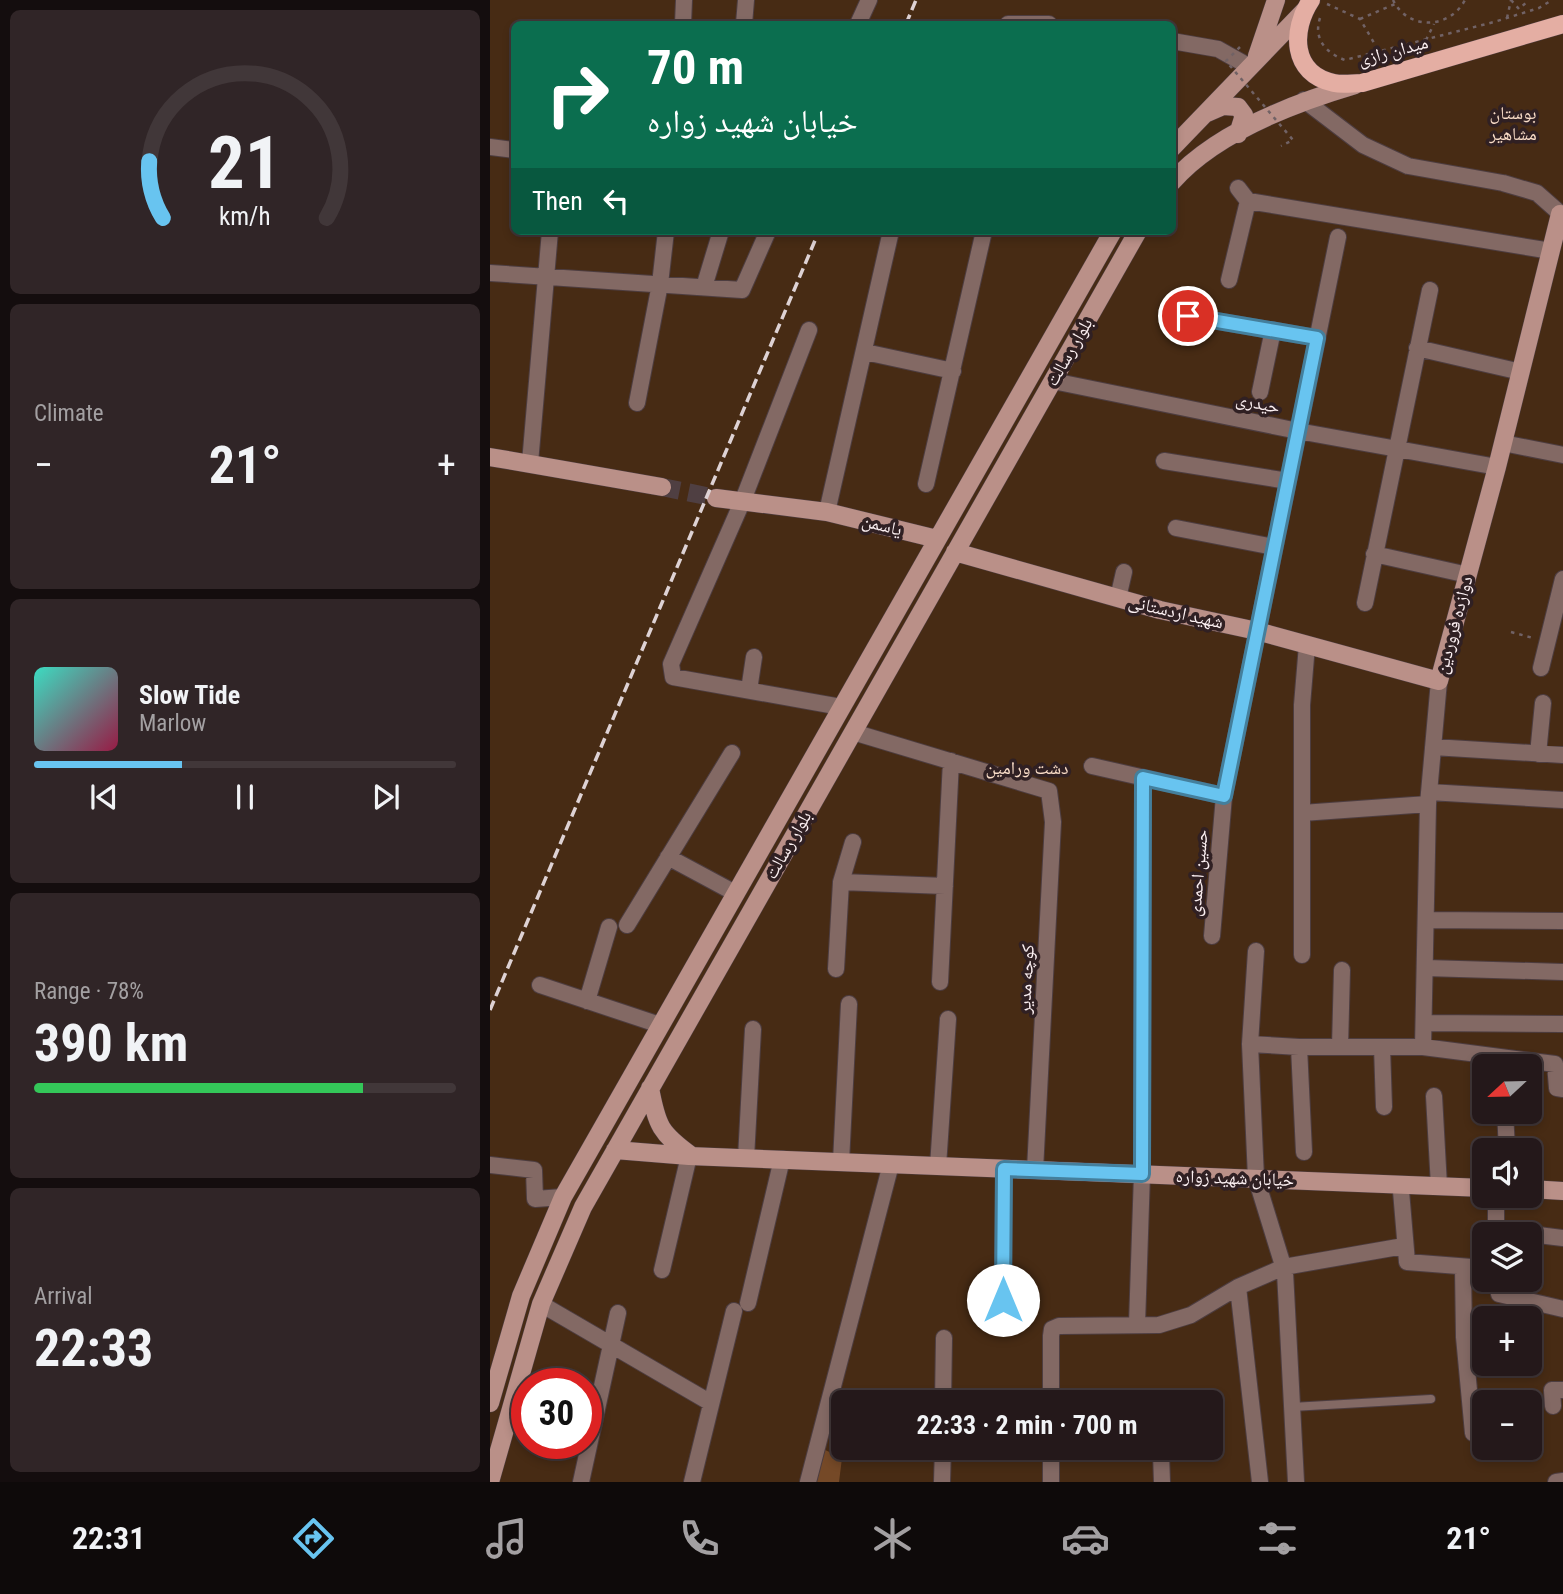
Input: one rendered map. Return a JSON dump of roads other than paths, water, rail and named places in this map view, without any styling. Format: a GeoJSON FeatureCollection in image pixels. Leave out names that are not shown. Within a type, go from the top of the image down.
{"type":"FeatureCollection","features":[{"type":"Feature","properties":{"kind":"main road"},"geometry":{"type":"LineString","coordinates":[[1253,64],[1276,0]]}},
{"type":"Feature","properties":{"kind":"main road"},"geometry":{"type":"LineString","coordinates":[[1176,144],[1253,64],[1318,3]]}},
{"type":"Feature","properties":{"kind":"main road","name":"میدان رازی"},"geometry":{"type":"LineString","coordinates":[[1318,3],[1296,32],[1302,58],[1308,68],[1320,78],[1335,84],[1362,83],[1563,24]]}},
{"type":"Feature","properties":{"kind":"main road"},"geometry":{"type":"LineString","coordinates":[[1514,38],[1563,35]]}},
{"type":"Feature","properties":{"kind":"main road"},"geometry":{"type":"LineString","coordinates":[[1176,178],[1188,164],[1238,134],[1304,100],[1362,83]]}},
{"type":"Feature","properties":{"kind":"main road"},"geometry":{"type":"LineString","coordinates":[[1202,116],[1223,106],[1238,107],[1244,115],[1238,134]]}},
{"type":"Feature","properties":{"kind":"main road","name":"دوازده فروردین"},"geometry":{"type":"LineString","coordinates":[[1439,681],[1562,215]]}},
{"type":"Feature","properties":{"kind":"main road","name":"بلوار رسالت"},"geometry":{"type":"LineString","coordinates":[[490,1403],[521,1296],[563,1197],[1111,235]]}},
{"type":"Feature","properties":{"kind":"main road","name":"بلوار رسالت"},"geometry":{"type":"LineString","coordinates":[[490,1482],[541,1304],[583,1207],[1136,235]]}},
{"type":"Feature","properties":{"kind":"main road"},"geometry":{"type":"LineString","coordinates":[[490,457],[662,487]]}},
{"type":"Feature","properties":{"kind":"main road","name":"یاسمن"},"geometry":{"type":"LineString","coordinates":[[716,498],[827,512],[937,539]]}},
{"type":"Feature","properties":{"kind":"main road","name":"شهید اردستانی"},"geometry":{"type":"LineString","coordinates":[[955,552],[1118,598],[1257,631],[1439,681]]}},
{"type":"Feature","properties":{"kind":"main road"},"geometry":{"type":"LineString","coordinates":[[686,979],[705,990]]}},
{"type":"Feature","properties":{"kind":"main road"},"geometry":{"type":"LineString","coordinates":[[650,1088],[656,1121],[672,1141],[691,1156]]}},
{"type":"Feature","properties":{"kind":"main road","name":"خیابان شهید زواره"},"geometry":{"type":"LineString","coordinates":[[615,1150],[691,1156],[1472,1187]]}},
{"type":"Feature","properties":{"kind":"main road"},"geometry":{"type":"LineString","coordinates":[[1542,1190],[1563,1191]]}},
{"type":"Feature","properties":{"kind":"main road"},"geometry":{"type":"LineString","coordinates":[[502,1360],[523,1366]]}},
{"type":"Feature","properties":{"kind":"street"},"geometry":{"type":"LineString","coordinates":[[683,21],[684,0]]}},
{"type":"Feature","properties":{"kind":"street"},"geometry":{"type":"LineString","coordinates":[[744,21],[746,0]]}},
{"type":"Feature","properties":{"kind":"street"},"geometry":{"type":"LineString","coordinates":[[860,21],[869,0]]}},
{"type":"Feature","properties":{"kind":"street"},"geometry":{"type":"LineString","coordinates":[[1176,42],[1218,49],[1253,64]]}},
{"type":"Feature","properties":{"kind":"street"},"geometry":{"type":"LineString","coordinates":[[1304,100],[1363,145],[1408,166],[1503,183],[1537,192],[1562,215]]}},
{"type":"Feature","properties":{"kind":"street"},"geometry":{"type":"LineString","coordinates":[[490,147],[511,150]]}},
{"type":"Feature","properties":{"kind":"street"},"geometry":{"type":"LineString","coordinates":[[1238,188],[1248,201],[1551,251]]}},
{"type":"Feature","properties":{"kind":"street"},"geometry":{"type":"LineString","coordinates":[[1228,280],[1248,201]]}},
{"type":"Feature","properties":{"kind":"street"},"geometry":{"type":"LineString","coordinates":[[530,463],[550,235]]}},
{"type":"Feature","properties":{"kind":"street"},"geometry":{"type":"LineString","coordinates":[[637,403],[660,284],[666,235]]}},
{"type":"Feature","properties":{"kind":"street"},"geometry":{"type":"LineString","coordinates":[[704,287],[719,235]]}},
{"type":"Feature","properties":{"kind":"street"},"geometry":{"type":"LineString","coordinates":[[490,274],[547,275],[742,290],[766,235]]}},
{"type":"Feature","properties":{"kind":"street"},"geometry":{"type":"LineString","coordinates":[[827,512],[890,235]]}},
{"type":"Feature","properties":{"kind":"street"},"geometry":{"type":"LineString","coordinates":[[926,484],[983,235]]}},
{"type":"Feature","properties":{"kind":"street","name":"حسین احمدی"},"geometry":{"type":"LineString","coordinates":[[1212,936],[1224,796],[1338,237]]}},
{"type":"Feature","properties":{"kind":"street"},"geometry":{"type":"LineString","coordinates":[[1364,603],[1430,290]]}},
{"type":"Feature","properties":{"kind":"street"},"geometry":{"type":"LineString","coordinates":[[1188,316],[1317,338]]}},
{"type":"Feature","properties":{"kind":"street"},"geometry":{"type":"LineString","coordinates":[[809,330],[743,500],[671,664],[673,677],[841,707]]}},
{"type":"Feature","properties":{"kind":"street"},"geometry":{"type":"LineString","coordinates":[[1260,391],[1273,330]]}},
{"type":"Feature","properties":{"kind":"street"},"geometry":{"type":"LineString","coordinates":[[1417,348],[1521,372]]}},
{"type":"Feature","properties":{"kind":"street"},"geometry":{"type":"LineString","coordinates":[[865,352],[953,371]]}},
{"type":"Feature","properties":{"kind":"street","name":"حیدری"},"geometry":{"type":"LineString","coordinates":[[1053,381],[1298,431],[1497,467]]}},
{"type":"Feature","properties":{"kind":"street"},"geometry":{"type":"LineString","coordinates":[[1503,443],[1563,455]]}},
{"type":"Feature","properties":{"kind":"street"},"geometry":{"type":"LineString","coordinates":[[1164,461],[1288,481]]}},
{"type":"Feature","properties":{"kind":"street"},"geometry":{"type":"LineString","coordinates":[[1176,528],[1274,547]]}},
{"type":"Feature","properties":{"kind":"street"},"geometry":{"type":"LineString","coordinates":[[1374,554],[1468,575]]}},
{"type":"Feature","properties":{"kind":"street"},"geometry":{"type":"LineString","coordinates":[[1118,598],[1124,572]]}},
{"type":"Feature","properties":{"kind":"street"},"geometry":{"type":"LineString","coordinates":[[1541,668],[1563,579]]}},
{"type":"Feature","properties":{"kind":"street"},"geometry":{"type":"LineString","coordinates":[[1302,955],[1302,705],[1307,645]]}},
{"type":"Feature","properties":{"kind":"street"},"geometry":{"type":"LineString","coordinates":[[749,690],[754,657]]}},
{"type":"Feature","properties":{"kind":"street","name":"دوازده فروردین"},"geometry":{"type":"LineString","coordinates":[[1423,1047],[1429,798],[1439,681]]}},
{"type":"Feature","properties":{"kind":"street"},"geometry":{"type":"LineString","coordinates":[[1538,754],[1542,703]]}},
{"type":"Feature","properties":{"kind":"street"},"geometry":{"type":"LineString","coordinates":[[853,732],[951,761],[940,982]]}},
{"type":"Feature","properties":{"kind":"street"},"geometry":{"type":"LineString","coordinates":[[1433,747],[1563,755]]}},
{"type":"Feature","properties":{"kind":"street"},"geometry":{"type":"LineString","coordinates":[[627,925],[732,752]]}},
{"type":"Feature","properties":{"kind":"street","name":"کوچه مدیر"},"geometry":{"type":"LineString","coordinates":[[951,761],[1049,791],[1053,822],[1035,1170]]}},
{"type":"Feature","properties":{"kind":"street"},"geometry":{"type":"LineString","coordinates":[[1092,766],[1224,796]]}},
{"type":"Feature","properties":{"kind":"street"},"geometry":{"type":"LineString","coordinates":[[1137,1324],[1142,1174],[1143,778]]}},
{"type":"Feature","properties":{"kind":"street"},"geometry":{"type":"LineString","coordinates":[[1302,813],[1429,798],[1563,800]]}},
{"type":"Feature","properties":{"kind":"street"},"geometry":{"type":"LineString","coordinates":[[836,969],[841,882],[853,842]]}},
{"type":"Feature","properties":{"kind":"street"},"geometry":{"type":"LineString","coordinates":[[668,857],[735,893]]}},
{"type":"Feature","properties":{"kind":"street"},"geometry":{"type":"LineString","coordinates":[[841,882],[945,886]]}},
{"type":"Feature","properties":{"kind":"street"},"geometry":{"type":"LineString","coordinates":[[1427,920],[1563,922]]}},
{"type":"Feature","properties":{"kind":"street"},"geometry":{"type":"LineString","coordinates":[[587,1001],[609,927]]}},
{"type":"Feature","properties":{"kind":"street"},"geometry":{"type":"LineString","coordinates":[[1256,951],[1250,1044],[1256,1178],[1284,1267],[1296,1482]]}},
{"type":"Feature","properties":{"kind":"street"},"geometry":{"type":"LineString","coordinates":[[1426,968],[1563,972]]}},
{"type":"Feature","properties":{"kind":"street"},"geometry":{"type":"LineString","coordinates":[[1340,1047],[1342,970]]}},
{"type":"Feature","properties":{"kind":"street"},"geometry":{"type":"LineString","coordinates":[[540,985],[660,1025]]}},
{"type":"Feature","properties":{"kind":"street"},"geometry":{"type":"LineString","coordinates":[[841,1162],[849,1004]]}},
{"type":"Feature","properties":{"kind":"street"},"geometry":{"type":"LineString","coordinates":[[938,1166],[948,1020]]}},
{"type":"Feature","properties":{"kind":"street"},"geometry":{"type":"LineString","coordinates":[[1424,1023],[1563,1024]]}},
{"type":"Feature","properties":{"kind":"street"},"geometry":{"type":"LineString","coordinates":[[746,1158],[753,1029]]}},
{"type":"Feature","properties":{"kind":"street"},"geometry":{"type":"LineString","coordinates":[[1250,1044],[1299,1047],[1423,1047],[1472,1056]]}},
{"type":"Feature","properties":{"kind":"street"},"geometry":{"type":"LineString","coordinates":[[1299,1047],[1304,1152]]}},
{"type":"Feature","properties":{"kind":"street"},"geometry":{"type":"LineString","coordinates":[[1382,1047],[1384,1107]]}},
{"type":"Feature","properties":{"kind":"street"},"geometry":{"type":"LineString","coordinates":[[1542,1064],[1555,1064],[1557,1088],[1563,1089]]}},
{"type":"Feature","properties":{"kind":"street"},"geometry":{"type":"LineString","coordinates":[[1434,1096],[1439,1186]]}},
{"type":"Feature","properties":{"kind":"street"},"geometry":{"type":"LineString","coordinates":[[662,1270],[691,1156]]}},
{"type":"Feature","properties":{"kind":"street"},"geometry":{"type":"LineString","coordinates":[[748,1303],[782,1159]]}},
{"type":"Feature","properties":{"kind":"street"},"geometry":{"type":"LineString","coordinates":[[808,1482],[891,1164]]}},
{"type":"Feature","properties":{"kind":"street"},"geometry":{"type":"LineString","coordinates":[[490,1165],[534,1170],[535,1199],[563,1197]]}},
{"type":"Feature","properties":{"kind":"street"},"geometry":{"type":"LineString","coordinates":[[1003,1300],[1004,1169]]}},
{"type":"Feature","properties":{"kind":"street"},"geometry":{"type":"LineString","coordinates":[[1401,1191],[1407,1262],[1472,1268]]}},
{"type":"Feature","properties":{"kind":"street"},"geometry":{"type":"LineString","coordinates":[[1542,1236],[1563,1238]]}},
{"type":"Feature","properties":{"kind":"street"},"geometry":{"type":"LineString","coordinates":[[1051,1390],[1052,1329],[1059,1326],[1159,1325],[1191,1315],[1238,1287],[1284,1267],[1404,1245]]}},
{"type":"Feature","properties":{"kind":"street"},"geometry":{"type":"LineString","coordinates":[[1464,1268],[1464,1337],[1472,1422]]}},
{"type":"Feature","properties":{"kind":"street"},"geometry":{"type":"LineString","coordinates":[[1238,1287],[1259,1482]]}},
{"type":"Feature","properties":{"kind":"street"},"geometry":{"type":"LineString","coordinates":[[1512,1292],[1563,1310]]}},
{"type":"Feature","properties":{"kind":"street"},"geometry":{"type":"LineString","coordinates":[[541,1304],[711,1403]]}},
{"type":"Feature","properties":{"kind":"street"},"geometry":{"type":"LineString","coordinates":[[692,1482],[734,1311]]}},
{"type":"Feature","properties":{"kind":"street"},"geometry":{"type":"LineString","coordinates":[[581,1482],[618,1313]]}},
{"type":"Feature","properties":{"kind":"street"},"geometry":{"type":"LineString","coordinates":[[943,1390],[944,1338]]}},
{"type":"Feature","properties":{"kind":"street"},"geometry":{"type":"LineString","coordinates":[[1553,1406],[1552,1390],[1563,1390]]}},
{"type":"Feature","properties":{"kind":"street"},"geometry":{"type":"LineString","coordinates":[[942,1482],[943,1460]]}},
{"type":"Feature","properties":{"kind":"street"},"geometry":{"type":"LineString","coordinates":[[1051,1460],[1051,1482]]}},
{"type":"Feature","properties":{"kind":"street"},"geometry":{"type":"LineString","coordinates":[[1159,1460],[1162,1482]]}},
{"type":"Feature","properties":{"kind":"street"},"geometry":{"type":"LineString","coordinates":[[1556,1482],[1563,1481]]}},
{"type":"Feature","properties":{"kind":"lane"},"geometry":{"type":"LineString","coordinates":[[1292,1407],[1432,1399]]}},
{"type":"Feature","properties":{"kind":"tunnel"},"geometry":{"type":"LineString","coordinates":[[662,487],[716,498]]}},
{"type":"Feature","properties":{"kind":"railway"},"geometry":{"type":"LineString","coordinates":[[907,21],[916,0]]}},
{"type":"Feature","properties":{"kind":"railway"},"geometry":{"type":"LineString","coordinates":[[490,1010],[817,235]]}},
{"type":"Feature","properties":{"kind":"park label","name":"بوستان مشاهیر"},"geometry":{"type":"Point","coordinates":[1513,123]}},
{"type":"Feature","properties":{"kind":"park label","name":"دشت ورامین"},"geometry":{"type":"Point","coordinates":[1027,768]}}]}
